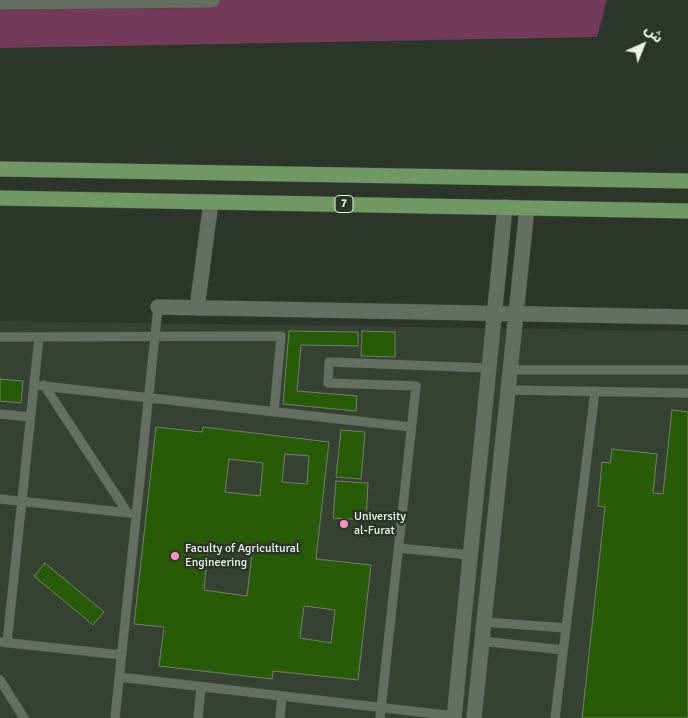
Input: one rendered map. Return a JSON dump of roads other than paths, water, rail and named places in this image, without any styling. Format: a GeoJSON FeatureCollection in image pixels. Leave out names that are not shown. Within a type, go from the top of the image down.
{"type":"FeatureCollection","features":[{"type":"Feature","properties":{"kind":"main road"},"geometry":{"type":"LineString","coordinates":[[0,169],[688,181]]}},
{"type":"Feature","properties":{"kind":"main road","name":"7"},"geometry":{"type":"LineString","coordinates":[[0,198],[688,211]]}},
{"type":"Feature","properties":{"kind":"street"},"geometry":{"type":"LineString","coordinates":[[0,2],[212,0]]}},
{"type":"Feature","properties":{"kind":"street"},"geometry":{"type":"LineString","coordinates":[[197,308],[211,202]]}},
{"type":"Feature","properties":{"kind":"street"},"geometry":{"type":"LineString","coordinates":[[454,717],[505,207]]}},
{"type":"Feature","properties":{"kind":"street"},"geometry":{"type":"LineString","coordinates":[[474,718],[527,208]]}},
{"type":"Feature","properties":{"kind":"street"},"geometry":{"type":"LineString","coordinates":[[158,307],[688,317]]}},
{"type":"Feature","properties":{"kind":"lane"},"geometry":{"type":"LineString","coordinates":[[115,718],[158,307]]}},
{"type":"Feature","properties":{"kind":"lane"},"geometry":{"type":"LineString","coordinates":[[0,337],[281,336],[274,412]]}},
{"type":"Feature","properties":{"kind":"lane"},"geometry":{"type":"LineString","coordinates":[[39,337],[39,385],[30,417],[22,501],[3,642],[122,655]]}},
{"type":"Feature","properties":{"kind":"lane"},"geometry":{"type":"LineString","coordinates":[[380,718],[416,386],[328,383],[329,362],[489,368]]}},
{"type":"Feature","properties":{"kind":"lane"},"geometry":{"type":"LineString","coordinates":[[510,370],[688,370]]}},
{"type":"Feature","properties":{"kind":"lane"},"geometry":{"type":"LineString","coordinates":[[39,385],[411,428]]}},
{"type":"Feature","properties":{"kind":"lane"},"geometry":{"type":"LineString","coordinates":[[39,385],[127,512]]}},
{"type":"Feature","properties":{"kind":"lane"},"geometry":{"type":"LineString","coordinates":[[508,390],[688,393]]}},
{"type":"Feature","properties":{"kind":"lane"},"geometry":{"type":"LineString","coordinates":[[555,718],[595,391]]}},
{"type":"Feature","properties":{"kind":"lane"},"geometry":{"type":"LineString","coordinates":[[0,414],[30,417]]}},
{"type":"Feature","properties":{"kind":"lane"},"geometry":{"type":"LineString","coordinates":[[0,499],[137,514]]}},
{"type":"Feature","properties":{"kind":"lane"},"geometry":{"type":"LineString","coordinates":[[399,548],[470,555]]}},
{"type":"Feature","properties":{"kind":"lane"},"geometry":{"type":"LineString","coordinates":[[484,622],[566,628]]}},
{"type":"Feature","properties":{"kind":"lane"},"geometry":{"type":"LineString","coordinates":[[482,641],[563,650]]}},
{"type":"Feature","properties":{"kind":"lane"},"geometry":{"type":"LineString","coordinates":[[120,678],[454,717]]}},
{"type":"Feature","properties":{"kind":"lane"},"geometry":{"type":"LineString","coordinates":[[0,680],[24,718]]}},
{"type":"Feature","properties":{"kind":"lane"},"geometry":{"type":"LineString","coordinates":[[198,718],[201,687]]}},
{"type":"Feature","properties":{"kind":"lane"},"geometry":{"type":"LineString","coordinates":[[280,718],[282,696]]}},
{"type":"Feature","properties":{"kind":"place","name":"University al-Furat"},"geometry":{"type":"Point","coordinates":[344,524]}},
{"type":"Feature","properties":{"kind":"place","name":"Faculty of Agricultural Engineering"},"geometry":{"type":"Point","coordinates":[175,556]}}]}
